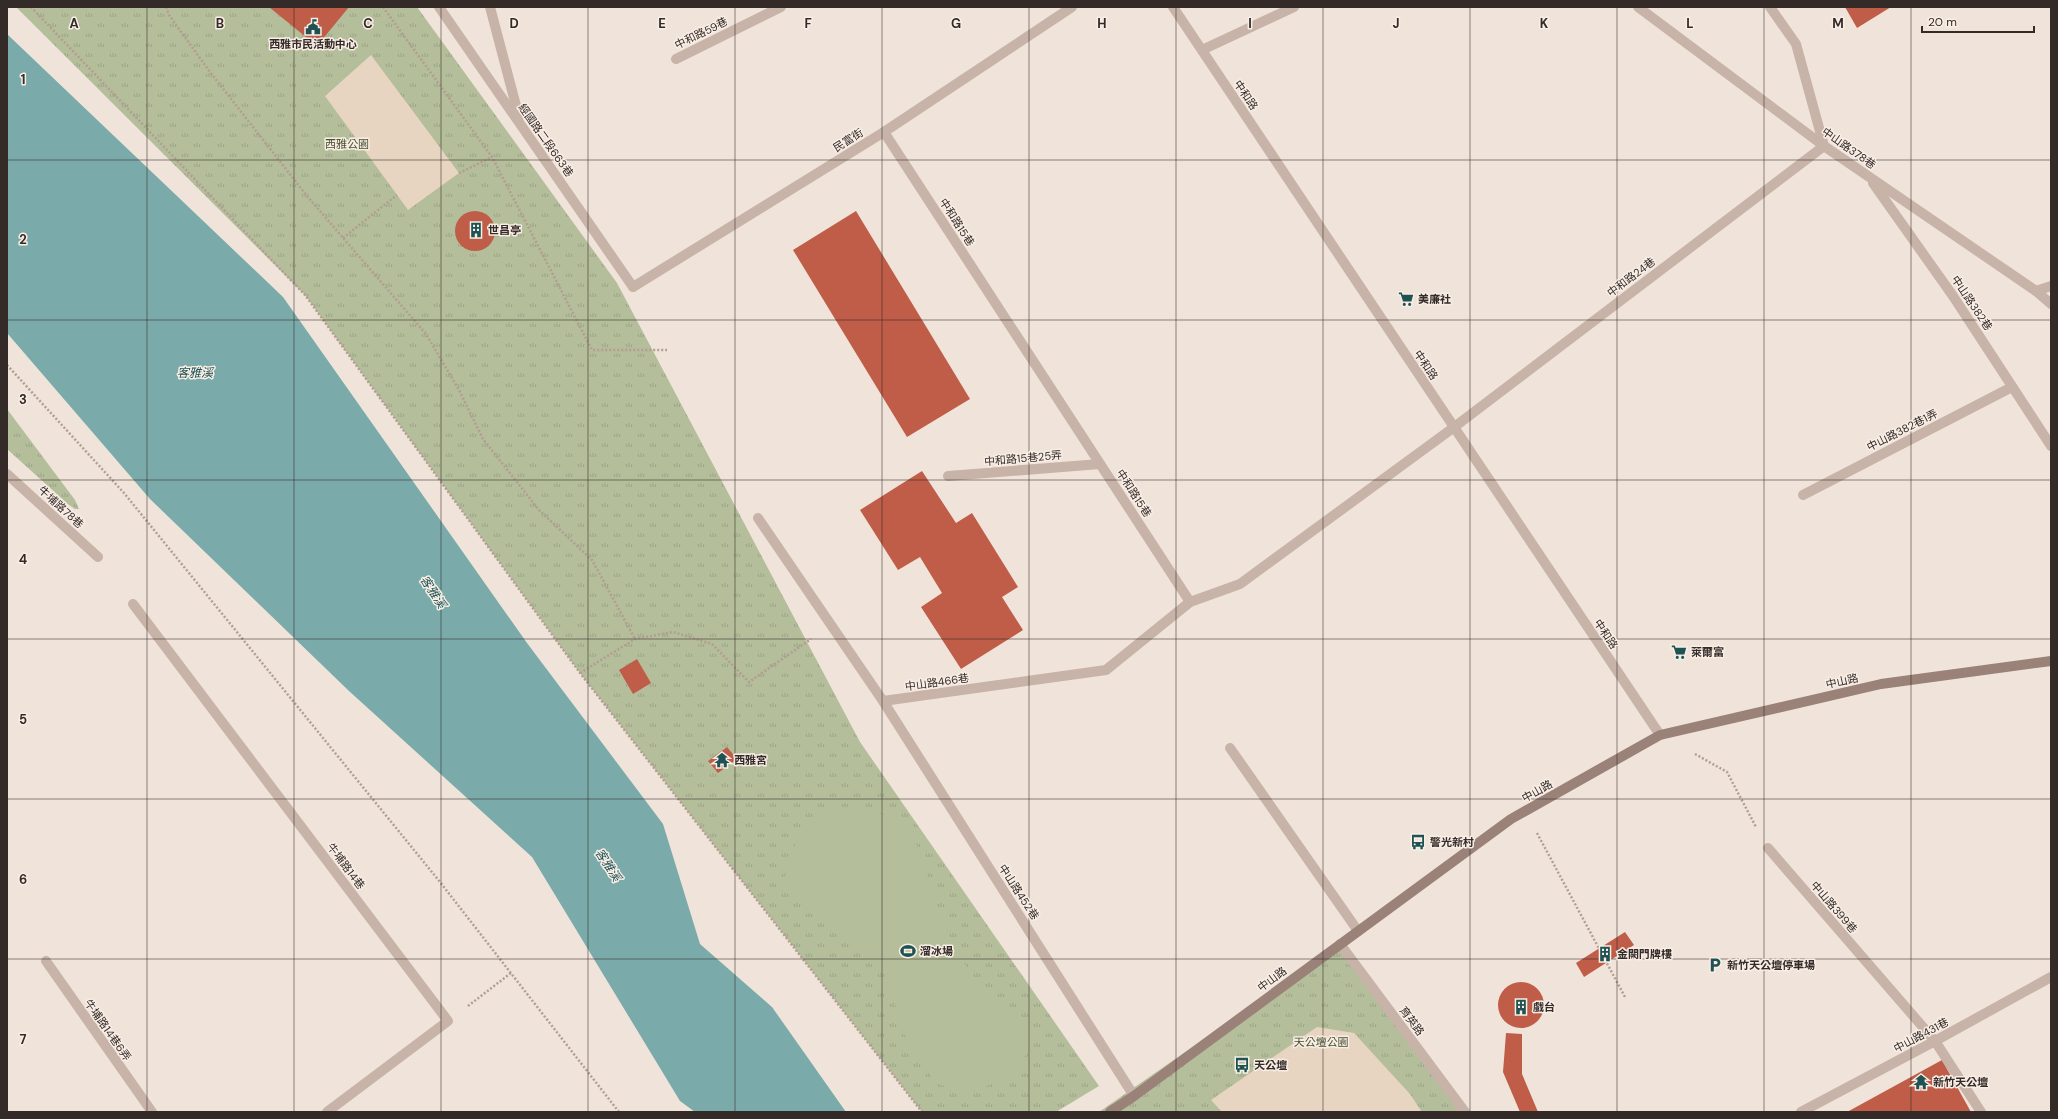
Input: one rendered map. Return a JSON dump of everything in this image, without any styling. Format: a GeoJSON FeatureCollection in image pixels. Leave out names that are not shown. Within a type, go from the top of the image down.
{"type":"FeatureCollection","features":[{"type":"Feature","properties":{"kind":"street","name":"經國路二段663巷"},"geometry":{"type":"LineString","coordinates":[[439,7],[633,287]]}},
{"type":"Feature","properties":{"kind":"street"},"geometry":{"type":"LineString","coordinates":[[490,7],[520,125]]}},
{"type":"Feature","properties":{"kind":"street","name":"中和路59巷"},"geometry":{"type":"LineString","coordinates":[[676,59],[781,7]]}},
{"type":"Feature","properties":{"kind":"street","name":"民富街"},"geometry":{"type":"LineString","coordinates":[[633,287],[884,132],[1072,7]]}},
{"type":"Feature","properties":{"kind":"street","name":"中和路"},"geometry":{"type":"LineString","coordinates":[[1173,7],[1453,428],[1660,735]]}},
{"type":"Feature","properties":{"kind":"street"},"geometry":{"type":"LineString","coordinates":[[1202,50],[1294,7]]}},
{"type":"Feature","properties":{"kind":"street","name":"中山路378巷"},"geometry":{"type":"LineString","coordinates":[[1638,7],[1824,146],[2036,291],[2051,304]]}},
{"type":"Feature","properties":{"kind":"street"},"geometry":{"type":"LineString","coordinates":[[1770,7],[1796,44],[1824,146]]}},
{"type":"Feature","properties":{"kind":"street","name":"中和路15巷"},"geometry":{"type":"LineString","coordinates":[[884,132],[1190,602]]}},
{"type":"Feature","properties":{"kind":"street","name":"中和路24巷"},"geometry":{"type":"LineString","coordinates":[[1453,428],[1824,146]]}},
{"type":"Feature","properties":{"kind":"street","name":"中山路382巷"},"geometry":{"type":"LineString","coordinates":[[1869,177],[1953,296],[2051,446]]}},
{"type":"Feature","properties":{"kind":"street"},"geometry":{"type":"LineString","coordinates":[[2036,291],[2051,286]]}},
{"type":"Feature","properties":{"kind":"street","name":"中山路382巷1弄"},"geometry":{"type":"LineString","coordinates":[[1802,495],[2012,387]]}},
{"type":"Feature","properties":{"kind":"street"},"geometry":{"type":"LineString","coordinates":[[1190,602],[1240,584],[1453,428]]}},
{"type":"Feature","properties":{"kind":"street","name":"中和路15巷25弄"},"geometry":{"type":"LineString","coordinates":[[948,476],[1100,464]]}},
{"type":"Feature","properties":{"kind":"street","name":"牛埔路78巷"},"geometry":{"type":"LineString","coordinates":[[7,474],[98,557]]}},
{"type":"Feature","properties":{"kind":"street"},"geometry":{"type":"LineString","coordinates":[[758,518],[883,701]]}},
{"type":"Feature","properties":{"kind":"street","name":"中山路466巷"},"geometry":{"type":"LineString","coordinates":[[883,701],[1106,670],[1190,602]]}},
{"type":"Feature","properties":{"kind":"street","name":"牛埔路14巷"},"geometry":{"type":"LineString","coordinates":[[133,604],[448,1021]]}},
{"type":"Feature","properties":{"kind":"street","name":"中山路"},"geometry":{"type":"LineString","coordinates":[[1110,1112],[1134,1096],[1511,819],[1660,735],[1881,684],[2051,662]]}},
{"type":"Feature","properties":{"kind":"street","name":"中山路452巷"},"geometry":{"type":"LineString","coordinates":[[883,701],[1134,1096]]}},
{"type":"Feature","properties":{"kind":"street"},"geometry":{"type":"LineString","coordinates":[[1230,748],[1358,931]]}},
{"type":"Feature","properties":{"kind":"street","name":"中山路399巷"},"geometry":{"type":"LineString","coordinates":[[1768,848],[1935,1041],[1981,1112]]}},
{"type":"Feature","properties":{"kind":"street","name":"育英路"},"geometry":{"type":"LineString","coordinates":[[1340,944],[1465,1112]]}},
{"type":"Feature","properties":{"kind":"street","name":"牛埔路14巷6弄"},"geometry":{"type":"LineString","coordinates":[[46,961],[152,1112]]}},
{"type":"Feature","properties":{"kind":"street","name":"中山路431巷"},"geometry":{"type":"LineString","coordinates":[[1801,1112],[2051,977]]}},
{"type":"Feature","properties":{"kind":"street"},"geometry":{"type":"LineString","coordinates":[[327,1112],[448,1021]]}},
{"type":"Feature","properties":{"kind":"path"},"geometry":{"type":"LineString","coordinates":[[31,7],[305,296],[580,672],[922,1112]]}},
{"type":"Feature","properties":{"kind":"path"},"geometry":{"type":"LineString","coordinates":[[166,7],[169,15],[210,72],[343,238],[426,334],[459,390],[483,439],[539,510],[592,560],[635,639]]}},
{"type":"Feature","properties":{"kind":"path"},"geometry":{"type":"LineString","coordinates":[[383,7],[492,157],[592,350],[667,350]]}},
{"type":"Feature","properties":{"kind":"path"},"geometry":{"type":"LineString","coordinates":[[459,173],[492,157]]}},
{"type":"Feature","properties":{"kind":"path"},"geometry":{"type":"LineString","coordinates":[[343,238],[397,195]]}},
{"type":"Feature","properties":{"kind":"path"},"geometry":{"type":"LineString","coordinates":[[7,365],[124,493],[435,876],[619,1112]]}},
{"type":"Feature","properties":{"kind":"path"},"geometry":{"type":"LineString","coordinates":[[580,672],[635,639],[673,632],[712,644],[749,682],[831,625]]}},
{"type":"Feature","properties":{"kind":"path"},"geometry":{"type":"LineString","coordinates":[[1660,735],[1728,772],[1768,848]]}},
{"type":"Feature","properties":{"kind":"path"},"geometry":{"type":"LineString","coordinates":[[1525,811],[1625,997]]}},
{"type":"Feature","properties":{"kind":"path"},"geometry":{"type":"LineString","coordinates":[[448,1021],[511,973]]}},
{"type":"Feature","properties":{"kind":"green space","name":"西雅公園"},"geometry":{"type":"Polygon","coordinates":[[[16,7],[417,7],[617,283],[860,742],[1099,1086],[1056,1112],[922,1112],[580,673],[305,295],[16,7]]]}},
{"type":"Feature","properties":{"kind":"green space"},"geometry":{"type":"Polygon","coordinates":[[[7,409],[75,500],[79,509],[75,509],[69,505],[7,449],[7,409]]]}},
{"type":"Feature","properties":{"kind":"green space","name":"溜冰場"},"geometry":{"type":"Polygon","coordinates":[[[850,806],[889,816],[915,840],[943,923],[962,960],[986,995],[1016,1013],[1033,1033],[1028,1052],[1009,1077],[969,1093],[935,1083],[903,1032],[887,975],[794,898],[785,878],[787,857],[799,840],[822,815],[850,806]]]}},
{"type":"Feature","properties":{"kind":"green space","name":"天公壇公園"},"geometry":{"type":"Polygon","coordinates":[[[1340,944],[1459,1112],[1099,1112],[1340,944]]]}},
{"type":"Feature","properties":{"kind":"shaded area"},"geometry":{"type":"Polygon","coordinates":[[[371,55],[459,173],[408,210],[325,96],[371,55]]]}},
{"type":"Feature","properties":{"kind":"shaded area"},"geometry":{"type":"Polygon","coordinates":[[[1317,1027],[1354,1033],[1410,1094],[1422,1112],[1222,1112],[1211,1100],[1317,1027]]]}},
{"type":"Feature","properties":{"kind":"water","name":"客雅溪"},"geometry":{"type":"Polygon","coordinates":[[[7,34],[283,297],[527,643],[663,824],[700,944],[772,1007],[846,1112],[695,1112],[680,1101],[532,857],[349,691],[150,499],[7,333],[7,34]]]}},
{"type":"Feature","properties":{"kind":"building","name":"西雅市民活動中心"},"geometry":{"type":"Polygon","coordinates":[[[269,7],[349,7],[317,46],[269,7]]]}},
{"type":"Feature","properties":{"kind":"building"},"geometry":{"type":"Polygon","coordinates":[[[1845,7],[1891,7],[1857,28],[1845,7]]]}},
{"type":"Feature","properties":{"kind":"building","name":"世昌亭"},"geometry":{"type":"Polygon","coordinates":[[[471,211],[479,211],[486,214],[492,220],[495,231],[492,242],[486,248],[479,251],[471,251],[464,248],[458,242],[455,235],[455,227],[458,220],[464,214],[471,211]]]}},
{"type":"Feature","properties":{"kind":"building"},"geometry":{"type":"Polygon","coordinates":[[[856,211],[970,399],[907,437],[793,250],[856,211]]]}},
{"type":"Feature","properties":{"kind":"building"},"geometry":{"type":"Polygon","coordinates":[[[922,471],[956,523],[972,513],[1018,587],[1002,597],[1023,630],[961,669],[921,607],[942,593],[920,557],[898,570],[860,510],[922,471]]]}},
{"type":"Feature","properties":{"kind":"building"},"geometry":{"type":"Polygon","coordinates":[[[637,659],[651,683],[633,694],[619,670],[637,659]]]}},
{"type":"Feature","properties":{"kind":"building","name":"西雅宮"},"geometry":{"type":"Polygon","coordinates":[[[727,747],[737,759],[718,773],[708,761],[727,747]]]}},
{"type":"Feature","properties":{"kind":"building","name":"金闕門牌樓"},"geometry":{"type":"Polygon","coordinates":[[[1625,932],[1634,945],[1584,977],[1576,963],[1625,932]]]}},
{"type":"Feature","properties":{"kind":"building","name":"戲台"},"geometry":{"type":"Polygon","coordinates":[[[1516,982],[1526,982],[1534,986],[1540,992],[1544,1000],[1544,1010],[1540,1018],[1534,1024],[1526,1028],[1516,1028],[1508,1024],[1502,1018],[1498,1010],[1498,1000],[1502,992],[1508,986],[1516,982]]]}},
{"type":"Feature","properties":{"kind":"building"},"geometry":{"type":"Polygon","coordinates":[[[1506,1033],[1522,1034],[1522,1074],[1538,1112],[1520,1112],[1503,1072],[1506,1033]]]}},
{"type":"Feature","properties":{"kind":"building","name":"新竹天公壇"},"geometry":{"type":"Polygon","coordinates":[[[1942,1060],[1971,1112],[1847,1112],[1942,1060]]]}},
{"type":"Feature","properties":{"kind":"place","name":"西雅市民活動中心"},"geometry":{"type":"Point","coordinates":[313,27]}},
{"type":"Feature","properties":{"kind":"place","name":"世昌亭"},"geometry":{"type":"Point","coordinates":[476,230]}},
{"type":"Feature","properties":{"kind":"place","name":"美廉社"},"geometry":{"type":"Point","coordinates":[1406,299]}},
{"type":"Feature","properties":{"kind":"place","name":"萊爾富"},"geometry":{"type":"Point","coordinates":[1679,652]}},
{"type":"Feature","properties":{"kind":"place","name":"西雅宮"},"geometry":{"type":"Point","coordinates":[722,760]}},
{"type":"Feature","properties":{"kind":"place","name":"警光新村"},"geometry":{"type":"Point","coordinates":[1418,842]}},
{"type":"Feature","properties":{"kind":"place","name":"溜冰場"},"geometry":{"type":"Point","coordinates":[908,951]}},
{"type":"Feature","properties":{"kind":"place","name":"金闕門牌樓"},"geometry":{"type":"Point","coordinates":[1605,954]}},
{"type":"Feature","properties":{"kind":"place","name":"新竹天公壇停車場"},"geometry":{"type":"Point","coordinates":[1715,965]}},
{"type":"Feature","properties":{"kind":"place","name":"戲台"},"geometry":{"type":"Point","coordinates":[1521,1007]}},
{"type":"Feature","properties":{"kind":"place","name":"天公壇"},"geometry":{"type":"Point","coordinates":[1242,1065]}},
{"type":"Feature","properties":{"kind":"place","name":"新竹天公壇"},"geometry":{"type":"Point","coordinates":[1921,1082]}}]}
